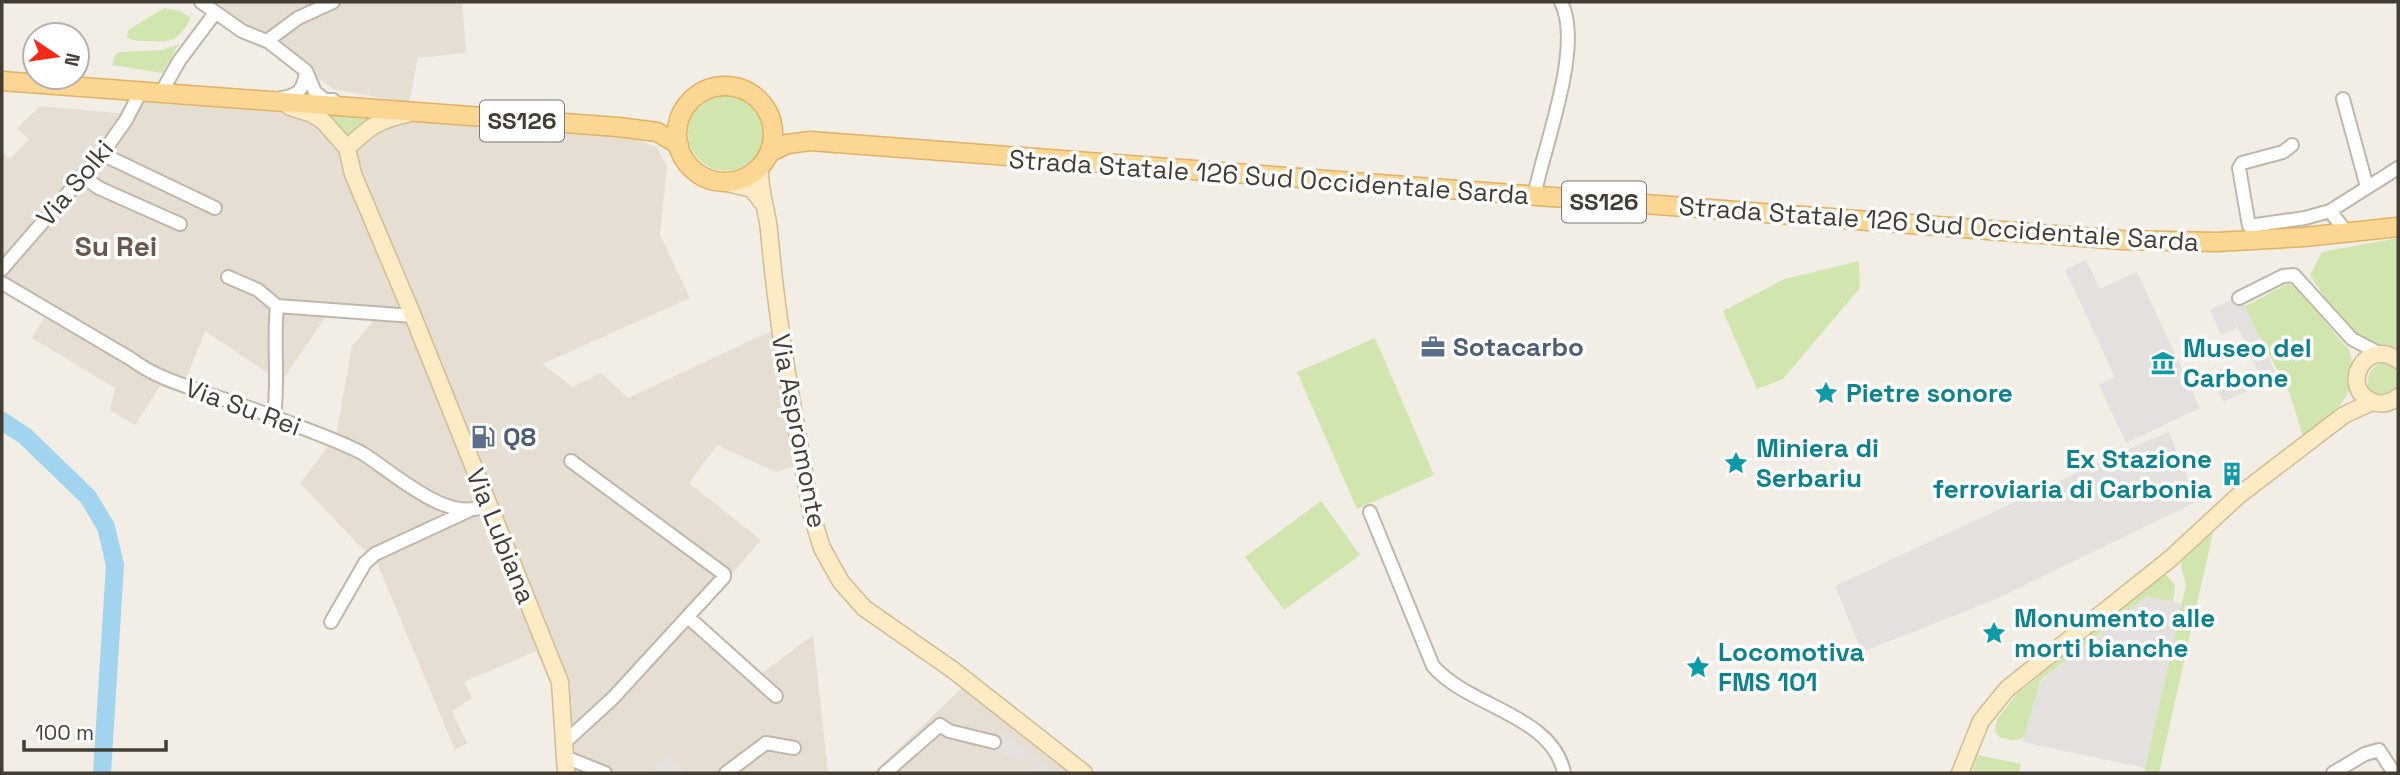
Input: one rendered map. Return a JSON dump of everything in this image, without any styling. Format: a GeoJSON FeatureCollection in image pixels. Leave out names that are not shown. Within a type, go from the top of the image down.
{"type":"FeatureCollection","features":[{"type":"Feature","properties":{"kind":"main road","name":"SS126"},"geometry":{"type":"LineString","coordinates":[[2,81],[141,92],[164,88],[260,100],[629,129],[657,132],[679,145]]}},
{"type":"Feature","properties":{"kind":"main road"},"geometry":{"type":"LineString","coordinates":[[723,182],[695,171],[685,159],[679,145],[681,117],[688,104],[699,94],[712,88],[727,86],[742,89],[760,101],[769,113],[773,127],[773,140],[765,160]]}},
{"type":"Feature","properties":{"kind":"main road","name":"Via Lubiana"},"geometry":{"type":"LineString","coordinates":[[260,100],[312,114],[323,121],[347,148],[353,174],[560,682],[565,758]]}},
{"type":"Feature","properties":{"kind":"main road"},"geometry":{"type":"LineString","coordinates":[[347,148],[370,127],[383,120],[416,112]]}},
{"type":"Feature","properties":{"kind":"main road","name":"SS126"},"geometry":{"type":"LineString","coordinates":[[629,129],[667,125],[681,117]]}},
{"type":"Feature","properties":{"kind":"main road","name":"SS126"},"geometry":{"type":"LineString","coordinates":[[773,127],[810,141]]}},
{"type":"Feature","properties":{"kind":"main road","name":"Strada Statale 126 Sud Occidentale Sarda"},"geometry":{"type":"LineString","coordinates":[[810,141],[2122,240],[2217,242],[2398,227]]}},
{"type":"Feature","properties":{"kind":"main road","name":"SS126"},"geometry":{"type":"LineString","coordinates":[[723,182],[743,178],[787,144],[810,141]]}},
{"type":"Feature","properties":{"kind":"main road","name":"Via Aspromonte"},"geometry":{"type":"LineString","coordinates":[[765,160],[759,176],[767,218],[774,294],[811,516],[822,548],[841,582],[864,608],[953,670],[1084,773]]}},
{"type":"Feature","properties":{"kind":"main road","name":"Via Aspromonte"},"geometry":{"type":"LineString","coordinates":[[723,182],[752,189],[759,195],[767,218]]}},
{"type":"Feature","properties":{"kind":"main road"},"geometry":{"type":"LineString","coordinates":[[2344,415],[2366,359],[2392,356]]}},
{"type":"Feature","properties":{"kind":"main road"},"geometry":{"type":"LineString","coordinates":[[2358,376],[2365,397],[2372,402]]}},
{"type":"Feature","properties":{"kind":"main road"},"geometry":{"type":"LineString","coordinates":[[1961,772],[1981,721],[2007,689],[2170,559],[2238,496],[2344,415],[2372,402],[2389,403],[2398,397]]}},
{"type":"Feature","properties":{"kind":"street"},"geometry":{"type":"LineString","coordinates":[[201,2],[242,32],[269,42],[306,71],[315,92],[325,100],[356,103],[370,108]]}},
{"type":"Feature","properties":{"kind":"street"},"geometry":{"type":"LineString","coordinates":[[269,42],[271,37],[298,18],[334,2]]}},
{"type":"Feature","properties":{"kind":"street"},"geometry":{"type":"LineString","coordinates":[[1534,197],[1561,97],[1567,33],[1562,3]]}},
{"type":"Feature","properties":{"kind":"street"},"geometry":{"type":"LineString","coordinates":[[164,88],[179,61],[215,13]]}},
{"type":"Feature","properties":{"kind":"street"},"geometry":{"type":"LineString","coordinates":[[260,100],[293,96],[303,86],[306,71]]}},
{"type":"Feature","properties":{"kind":"street","name":"Via Solki"},"geometry":{"type":"LineString","coordinates":[[2,269],[102,153],[127,120],[141,92]]}},
{"type":"Feature","properties":{"kind":"street"},"geometry":{"type":"LineString","coordinates":[[2343,99],[2367,187]]}},
{"type":"Feature","properties":{"kind":"street"},"geometry":{"type":"LineString","coordinates":[[2292,145],[2283,152],[2242,163],[2239,168],[2249,226],[2305,218],[2330,211],[2398,168]]}},
{"type":"Feature","properties":{"kind":"street"},"geometry":{"type":"LineString","coordinates":[[102,153],[215,208]]}},
{"type":"Feature","properties":{"kind":"street"},"geometry":{"type":"LineString","coordinates":[[82,176],[99,188],[180,224]]}},
{"type":"Feature","properties":{"kind":"street"},"geometry":{"type":"LineString","coordinates":[[2330,211],[2347,233]]}},
{"type":"Feature","properties":{"kind":"street"},"geometry":{"type":"LineString","coordinates":[[2239,298],[2283,276],[2294,275],[2352,339],[2392,356]]}},
{"type":"Feature","properties":{"kind":"street"},"geometry":{"type":"LineString","coordinates":[[228,277],[258,290],[277,306],[413,316]]}},
{"type":"Feature","properties":{"kind":"street","name":"Via Su Rei"},"geometry":{"type":"LineString","coordinates":[[2,283],[131,359],[150,374],[274,417],[363,454],[408,487],[443,505],[470,509]]}},
{"type":"Feature","properties":{"kind":"street"},"geometry":{"type":"LineString","coordinates":[[274,417],[278,393],[275,327],[277,306]]}},
{"type":"Feature","properties":{"kind":"street"},"geometry":{"type":"LineString","coordinates":[[2352,339],[2358,376]]}},
{"type":"Feature","properties":{"kind":"street"},"geometry":{"type":"LineString","coordinates":[[571,461],[724,574],[613,698],[565,758],[605,773]]}},
{"type":"Feature","properties":{"kind":"street"},"geometry":{"type":"LineString","coordinates":[[331,622],[365,563],[375,554],[470,509],[482,508],[489,503]]}},
{"type":"Feature","properties":{"kind":"street"},"geometry":{"type":"LineString","coordinates":[[1370,513],[1433,666],[1444,679],[1521,722],[1548,741],[1560,758],[1564,773]]}},
{"type":"Feature","properties":{"kind":"street"},"geometry":{"type":"LineString","coordinates":[[688,617],[776,696]]}},
{"type":"Feature","properties":{"kind":"street"},"geometry":{"type":"LineString","coordinates":[[886,773],[940,725],[949,731],[994,742]]}},
{"type":"Feature","properties":{"kind":"street"},"geometry":{"type":"LineString","coordinates":[[726,773],[766,743],[793,748]]}},
{"type":"Feature","properties":{"kind":"street"},"geometry":{"type":"LineString","coordinates":[[2333,773],[2354,760],[2379,750],[2395,773]]}},
{"type":"Feature","properties":{"kind":"shaded area"},"geometry":{"type":"Polygon","coordinates":[[[201,2],[462,2],[466,53],[418,58],[409,103],[333,89],[260,37],[201,2]]]}},
{"type":"Feature","properties":{"kind":"shaded area"},"geometry":{"type":"Polygon","coordinates":[[[133,98],[621,134],[656,147],[667,166],[660,235],[690,298],[542,364],[573,387],[601,373],[628,398],[775,329],[799,465],[776,472],[717,445],[689,483],[761,540],[694,618],[762,673],[813,635],[828,773],[556,773],[553,689],[536,651],[464,682],[472,698],[452,712],[467,743],[455,750],[378,565],[300,483],[336,436],[352,346],[375,319],[327,315],[281,382],[205,331],[181,392],[160,386],[135,425],[110,410],[115,388],[32,338],[45,316],[2,290],[2,152],[10,159],[29,139],[17,128],[40,106],[126,114],[133,98]]]}},
{"type":"Feature","properties":{"kind":"shaded area"},"geometry":{"type":"Polygon","coordinates":[[[2086,260],[2100,289],[2137,272],[2200,408],[2126,443],[2099,385],[2115,377],[2065,270],[2086,260]]]}},
{"type":"Feature","properties":{"kind":"shaded area"},"geometry":{"type":"Polygon","coordinates":[[[2240,296],[2278,377],[2223,402],[2218,391],[2258,371],[2238,327],[2221,335],[2210,310],[2240,296]]]}},
{"type":"Feature","properties":{"kind":"shaded area"},"geometry":{"type":"Polygon","coordinates":[[[2169,432],[2196,502],[1996,599],[1862,652],[1835,586],[2169,432]]]}},
{"type":"Feature","properties":{"kind":"shaded area"},"geometry":{"type":"Polygon","coordinates":[[[2147,596],[2182,604],[2145,768],[2023,742],[2040,682],[2147,596]]]}},
{"type":"Feature","properties":{"kind":"shaded area"},"geometry":{"type":"Polygon","coordinates":[[[965,685],[1077,773],[873,773],[965,685]]]}},
{"type":"Feature","properties":{"kind":"shaded area"},"geometry":{"type":"Polygon","coordinates":[[[1001,730],[1056,773],[1032,771],[1033,762],[990,750],[1001,730]]]}},
{"type":"Feature","properties":{"kind":"shaded area"},"geometry":{"type":"Polygon","coordinates":[[[670,753],[684,773],[648,773],[670,753]]]}},
{"type":"Feature","properties":{"kind":"green space"},"geometry":{"type":"Polygon","coordinates":[[[165,8],[180,11],[191,18],[179,35],[164,41],[138,41],[127,37],[131,28],[165,8]]]}},
{"type":"Feature","properties":{"kind":"green space"},"geometry":{"type":"Polygon","coordinates":[[[179,44],[162,73],[112,65],[115,55],[120,52],[163,50],[179,44]]]}},
{"type":"Feature","properties":{"kind":"green space"},"geometry":{"type":"Polygon","coordinates":[[[719,95],[733,95],[747,101],[758,112],[764,133],[761,148],[753,160],[733,171],[719,171],[705,165],[694,154],[688,140],[688,126],[694,112],[705,101],[719,95]]]}},
{"type":"Feature","properties":{"kind":"green space"},"geometry":{"type":"Polygon","coordinates":[[[332,114],[372,117],[372,120],[347,141],[330,118],[332,114]]]}},
{"type":"Feature","properties":{"kind":"green space"},"geometry":{"type":"Polygon","coordinates":[[[2398,238],[2398,346],[2381,347],[2367,341],[2348,325],[2310,275],[2322,252],[2398,238]]]}},
{"type":"Feature","properties":{"kind":"green space"},"geometry":{"type":"Polygon","coordinates":[[[1859,261],[1860,288],[1783,379],[1757,389],[1723,311],[1785,279],[1859,261]]]}},
{"type":"Feature","properties":{"kind":"green space"},"geometry":{"type":"Polygon","coordinates":[[[2287,284],[2294,285],[2349,350],[2353,365],[2349,391],[2343,401],[2303,437],[2290,394],[2244,307],[2287,284]]]}},
{"type":"Feature","properties":{"kind":"green space"},"geometry":{"type":"Polygon","coordinates":[[[1375,338],[1434,475],[1357,509],[1297,372],[1375,338]]]}},
{"type":"Feature","properties":{"kind":"green space"},"geometry":{"type":"Polygon","coordinates":[[[2381,363],[2398,368],[2398,394],[2388,400],[2371,393],[2368,384],[2370,372],[2381,363]]]}},
{"type":"Feature","properties":{"kind":"green space"},"geometry":{"type":"Polygon","coordinates":[[[1321,501],[1360,555],[1284,610],[1245,557],[1321,501]]]}},
{"type":"Feature","properties":{"kind":"green space"},"geometry":{"type":"Polygon","coordinates":[[[2213,532],[2159,773],[2144,773],[2186,585],[2182,561],[2213,532]]]}},
{"type":"Feature","properties":{"kind":"green space"},"geometry":{"type":"Polygon","coordinates":[[[2165,573],[2175,585],[2173,602],[2147,596],[2040,681],[2025,736],[2016,740],[1999,737],[1995,731],[1997,719],[2017,694],[2165,573]]]}},
{"type":"Feature","properties":{"kind":"green space"},"geometry":{"type":"Polygon","coordinates":[[[1977,755],[2021,764],[2019,773],[1972,773],[1977,755]]]}},
{"type":"Feature","properties":{"kind":"waterway"},"geometry":{"type":"LineString","coordinates":[[2,421],[25,436],[88,497],[106,527],[115,565],[102,773]]}},
{"type":"Feature","properties":{"kind":"place","name":"Sotacarbo"},"geometry":{"type":"Point","coordinates":[1433,347]}},
{"type":"Feature","properties":{"kind":"place","name":"Museo del Carbone"},"geometry":{"type":"Point","coordinates":[2163,363]}},
{"type":"Feature","properties":{"kind":"place","name":"Pietre sonore"},"geometry":{"type":"Point","coordinates":[1826,393]}},
{"type":"Feature","properties":{"kind":"place","name":"Q8"},"geometry":{"type":"Point","coordinates":[483,437]}},
{"type":"Feature","properties":{"kind":"place","name":"Miniera di Serbariu"},"geometry":{"type":"Point","coordinates":[1736,463]}},
{"type":"Feature","properties":{"kind":"place","name":"Ex Stazione ferroviaria di Carbonia"},"geometry":{"type":"Point","coordinates":[2232,474]}},
{"type":"Feature","properties":{"kind":"place","name":"Monumento alle morti bianche"},"geometry":{"type":"Point","coordinates":[1994,633]}},
{"type":"Feature","properties":{"kind":"place","name":"Locomotiva FMS 101"},"geometry":{"type":"Point","coordinates":[1698,667]}},
{"type":"Feature","properties":{"kind":"district","name":"Su Rei"},"geometry":{"type":"Point","coordinates":[116,246]}}]}
